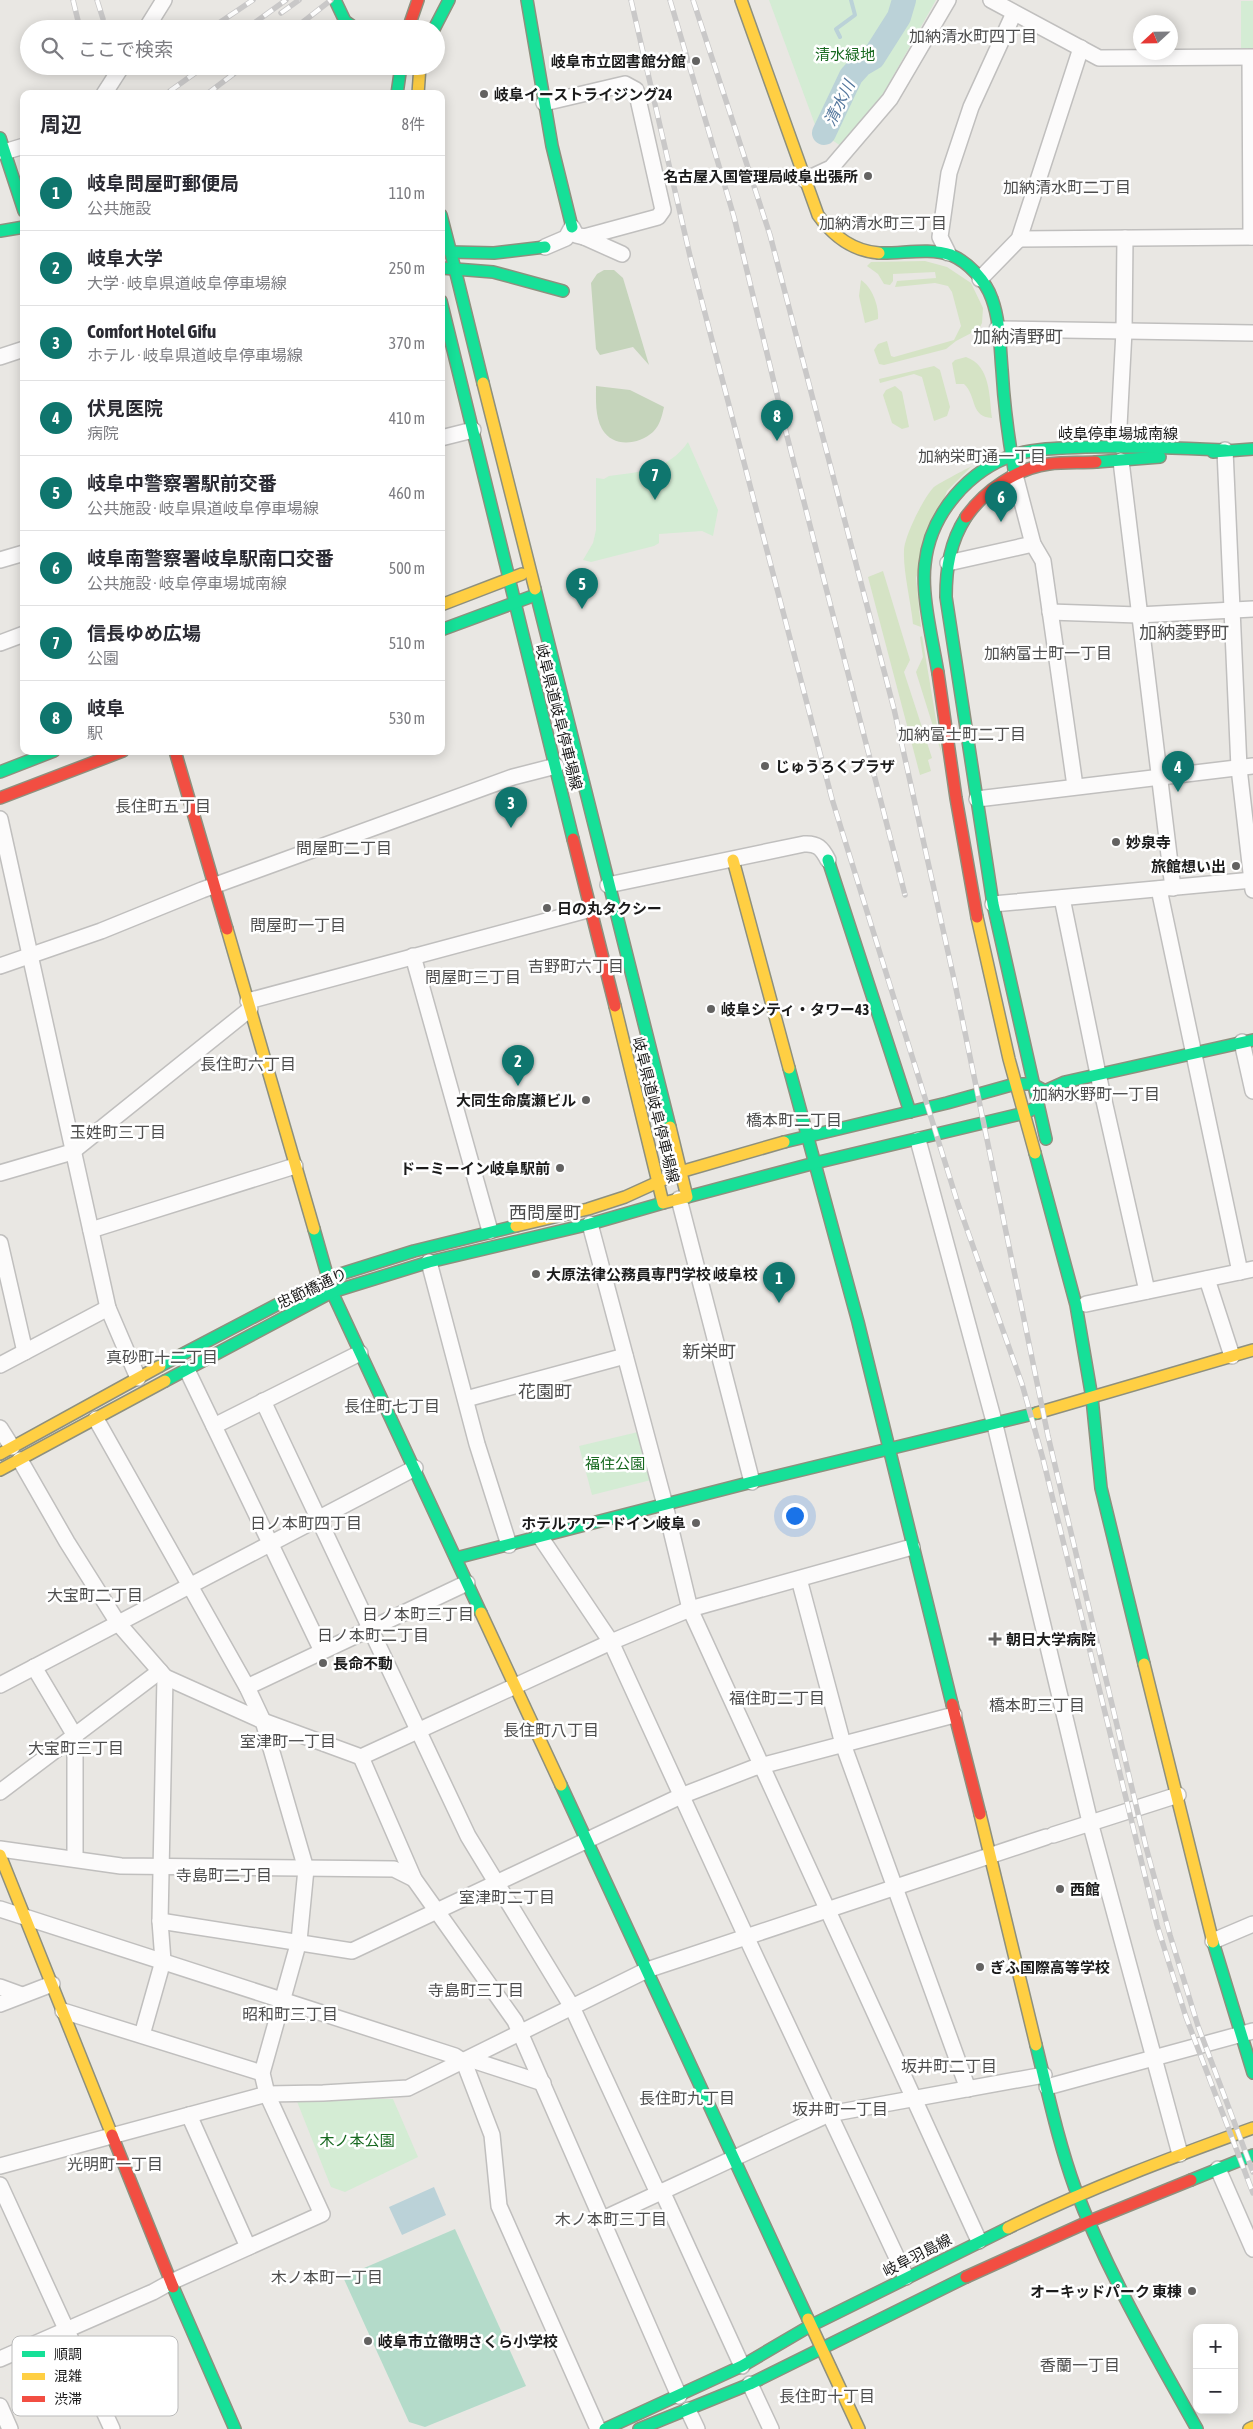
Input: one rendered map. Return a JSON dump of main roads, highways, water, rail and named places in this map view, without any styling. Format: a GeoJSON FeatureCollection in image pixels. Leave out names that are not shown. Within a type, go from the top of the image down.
{"type":"FeatureCollection","features":[{"type":"Feature","properties":{"kind":"main road"},"geometry":{"type":"LineString","coordinates":[[335,0],[344,20]]}},
{"type":"Feature","properties":{"kind":"main road"},"geometry":{"type":"LineString","coordinates":[[411,20],[418,0]]}},
{"type":"Feature","properties":{"kind":"main road"},"geometry":{"type":"LineString","coordinates":[[439,20],[449,0]]}},
{"type":"Feature","properties":{"kind":"main road"},"geometry":{"type":"LineString","coordinates":[[527,0],[552,146],[572,227]]}},
{"type":"Feature","properties":{"kind":"main road"},"geometry":{"type":"LineString","coordinates":[[741,0],[804,180],[818,215],[829,231],[843,242],[876,253],[925,250],[948,253],[966,262],[980,279],[992,299],[997,330],[1005,416],[1015,475]]}},
{"type":"Feature","properties":{"kind":"main road"},"geometry":{"type":"LineString","coordinates":[[398,90],[400,75]]}},
{"type":"Feature","properties":{"kind":"main road"},"geometry":{"type":"LineString","coordinates":[[418,90],[419,75]]}},
{"type":"Feature","properties":{"kind":"main road"},"geometry":{"type":"LineString","coordinates":[[2,145],[20,199]]}},
{"type":"Feature","properties":{"kind":"main road"},"geometry":{"type":"LineString","coordinates":[[0,231],[20,228]]}},
{"type":"Feature","properties":{"kind":"main road"},"geometry":{"type":"LineString","coordinates":[[0,241],[20,238]]}},
{"type":"Feature","properties":{"kind":"main road"},"geometry":{"type":"LineString","coordinates":[[446,252],[494,253],[545,247]]}},
{"type":"Feature","properties":{"kind":"main road","name":"岐阜県道岐阜停車場線"},"geometry":{"type":"LineString","coordinates":[[445,317],[664,1203],[683,1198],[680,1172],[455,269],[446,252]]}},
{"type":"Feature","properties":{"kind":"main road"},"geometry":{"type":"LineString","coordinates":[[445,268],[494,272],[563,291]]}},
{"type":"Feature","properties":{"kind":"main road","name":"岐阜停車場城南線"},"geometry":{"type":"LineString","coordinates":[[1092,1398],[1076,1305],[1025,1113],[1015,1084],[975,906],[956,798],[924,578],[924,561],[941,512],[977,475],[1012,456],[1040,448],[1118,445],[1253,450]]}},
{"type":"Feature","properties":{"kind":"main road","name":"岐阜停車場城南線"},"geometry":{"type":"LineString","coordinates":[[1049,1152],[1032,1084],[994,904],[977,799],[946,597],[948,563],[954,538],[962,520],[985,494],[1015,475],[1042,464],[1121,462],[1225,450]]}},
{"type":"Feature","properties":{"kind":"main road"},"geometry":{"type":"LineString","coordinates":[[445,603],[509,577],[530,571]]}},
{"type":"Feature","properties":{"kind":"main road"},"geometry":{"type":"LineString","coordinates":[[445,628],[536,594]]}},
{"type":"Feature","properties":{"kind":"main road"},"geometry":{"type":"LineString","coordinates":[[0,772],[44,755]]}},
{"type":"Feature","properties":{"kind":"main road"},"geometry":{"type":"LineString","coordinates":[[0,798],[113,755]]}},
{"type":"Feature","properties":{"kind":"main road"},"geometry":{"type":"LineString","coordinates":[[176,755],[332,1292],[735,2157],[810,2326],[859,2429]]}},
{"type":"Feature","properties":{"kind":"main road"},"geometry":{"type":"LineString","coordinates":[[732,860],[808,1136],[890,1448],[912,1547],[991,1857],[1063,2152],[1090,2222],[1196,2429]]}},
{"type":"Feature","properties":{"kind":"main road"},"geometry":{"type":"LineString","coordinates":[[828,860],[910,1112]]}},
{"type":"Feature","properties":{"kind":"main road"},"geometry":{"type":"LineString","coordinates":[[683,1198],[815,1163],[1025,1113],[1038,1106],[1045,1091],[1065,1082],[1247,1041]]}},
{"type":"Feature","properties":{"kind":"main road","name":"忠節橋通り"},"geometry":{"type":"LineString","coordinates":[[0,1470],[11,1454],[138,1378],[328,1278],[414,1251],[588,1209],[625,1196],[680,1172],[808,1136],[910,1112],[1015,1084],[1032,1084]]}},
{"type":"Feature","properties":{"kind":"main road"},"geometry":{"type":"LineString","coordinates":[[1032,1084],[1045,1091]]}},
{"type":"Feature","properties":{"kind":"main road","name":"忠節橋通り"},"geometry":{"type":"LineString","coordinates":[[11,1454],[96,1418],[332,1292],[429,1262],[590,1224],[664,1203]]}},
{"type":"Feature","properties":{"kind":"main road"},"geometry":{"type":"LineString","coordinates":[[1065,1219],[1086,1304],[1093,1354],[1092,1398],[1100,1488],[1213,1941],[1246,2033],[1253,2073]]}},
{"type":"Feature","properties":{"kind":"main road"},"geometry":{"type":"LineString","coordinates":[[456,1558],[509,1546],[539,1536],[752,1482],[890,1448],[995,1425],[1253,1350]]}},
{"type":"Feature","properties":{"kind":"main road"},"geometry":{"type":"LineString","coordinates":[[0,1855],[171,2282],[235,2429]]}},
{"type":"Feature","properties":{"kind":"main road","name":"岐阜羽島線"},"geometry":{"type":"LineString","coordinates":[[604,2429],[742,2366],[810,2326],[979,2241],[1078,2195],[1180,2154],[1253,2128]]}},
{"type":"Feature","properties":{"kind":"main road"},"geometry":{"type":"LineString","coordinates":[[639,2429],[750,2384],[970,2275],[1090,2222],[1253,2155]]}},
{"type":"Feature","properties":{"kind":"main road"},"geometry":{"type":"LineString","coordinates":[[1249,2429],[1253,2427]]}},
{"type":"Feature","properties":{"kind":"water"},"geometry":{"type":"Polygon","coordinates":[[[434,2187],[446,2215],[402,2235],[389,2207],[434,2187]]]}},
{"type":"Feature","properties":{"kind":"waterway"},"geometry":{"type":"LineString","coordinates":[[840,37],[836,29],[855,15],[851,0]]}},
{"type":"Feature","properties":{"kind":"waterway","name":"清水川"},"geometry":{"type":"LineString","coordinates":[[824,133],[851,76],[861,65],[873,58],[899,17],[904,0]]}},
{"type":"Feature","properties":{"kind":"railway"},"geometry":{"type":"LineString","coordinates":[[73,0],[78,20]]}},
{"type":"Feature","properties":{"kind":"railway"},"geometry":{"type":"LineString","coordinates":[[97,0],[103,19]]}},
{"type":"Feature","properties":{"kind":"railway"},"geometry":{"type":"LineString","coordinates":[[223,20],[253,0]]}},
{"type":"Feature","properties":{"kind":"railway"},"geometry":{"type":"LineString","coordinates":[[258,20],[286,0]]}},
{"type":"Feature","properties":{"kind":"railway"},"geometry":{"type":"LineString","coordinates":[[281,13],[299,0]]}},
{"type":"Feature","properties":{"kind":"railway"},"geometry":{"type":"LineString","coordinates":[[305,20],[331,0]]}},
{"type":"Feature","properties":{"kind":"railway"},"geometry":{"type":"LineString","coordinates":[[631,0],[690,256],[832,799],[958,1204],[1022,1384],[1043,1459],[1157,1925],[1186,2017],[1253,2193]]}},
{"type":"Feature","properties":{"kind":"railway"},"geometry":{"type":"LineString","coordinates":[[670,0],[734,217],[787,436],[905,895]]}},
{"type":"Feature","properties":{"kind":"railway"},"geometry":{"type":"LineString","coordinates":[[693,0],[770,235],[894,709],[954,979],[1048,1436],[1146,1847],[1170,1935],[1198,2026],[1253,2172]]}},
{"type":"Feature","properties":{"kind":"railway"},"geometry":{"type":"LineString","coordinates":[[171,90],[192,75]]}},
{"type":"Feature","properties":{"kind":"railway"},"geometry":{"type":"LineString","coordinates":[[212,90],[232,75]]}},
{"type":"Feature","properties":{"kind":"place","name":"岐阜市立図書館分館"},"geometry":{"type":"Point","coordinates":[696,61]}},
{"type":"Feature","properties":{"kind":"place","name":"岐阜イーストライジング24"},"geometry":{"type":"Point","coordinates":[484,94]}},
{"type":"Feature","properties":{"kind":"place","name":"名古屋入国管理局岐阜出張所"},"geometry":{"type":"Point","coordinates":[868,176]}},
{"type":"Feature","properties":{"kind":"place","name":"岐阜"},"geometry":{"type":"Point","coordinates":[777,441]}},
{"type":"Feature","properties":{"kind":"place","name":"信長ゆめ広場"},"geometry":{"type":"Point","coordinates":[655,500]}},
{"type":"Feature","properties":{"kind":"place","name":"岐阜南警察署岐阜駅南口交番"},"geometry":{"type":"Point","coordinates":[1001,522]}},
{"type":"Feature","properties":{"kind":"place","name":"岐阜中警察署駅前交番"},"geometry":{"type":"Point","coordinates":[582,609]}},
{"type":"Feature","properties":{"kind":"place","name":"じゅうろくプラザ"},"geometry":{"type":"Point","coordinates":[765,766]}},
{"type":"Feature","properties":{"kind":"place","name":"伏見医院"},"geometry":{"type":"Point","coordinates":[1178,792]}},
{"type":"Feature","properties":{"kind":"place","name":"Comfort Hotel Gifu"},"geometry":{"type":"Point","coordinates":[511,828]}},
{"type":"Feature","properties":{"kind":"place","name":"妙泉寺"},"geometry":{"type":"Point","coordinates":[1116,842]}},
{"type":"Feature","properties":{"kind":"place","name":"旅館想い出"},"geometry":{"type":"Point","coordinates":[1236,866]}},
{"type":"Feature","properties":{"kind":"place","name":"日の丸タクシー"},"geometry":{"type":"Point","coordinates":[547,908]}},
{"type":"Feature","properties":{"kind":"place","name":"岐阜シティ・タワー43"},"geometry":{"type":"Point","coordinates":[711,1009]}},
{"type":"Feature","properties":{"kind":"place","name":"岐阜大学"},"geometry":{"type":"Point","coordinates":[518,1086]}},
{"type":"Feature","properties":{"kind":"place","name":"大同生命廣瀬ビル"},"geometry":{"type":"Point","coordinates":[586,1100]}},
{"type":"Feature","properties":{"kind":"place","name":"ドーミーイン岐阜駅前"},"geometry":{"type":"Point","coordinates":[560,1168]}},
{"type":"Feature","properties":{"kind":"place","name":"大原法律公務員専門学校 岐阜校"},"geometry":{"type":"Point","coordinates":[536,1274]}},
{"type":"Feature","properties":{"kind":"place","name":"岐阜問屋町郵便局"},"geometry":{"type":"Point","coordinates":[779,1303]}},
{"type":"Feature","properties":{"kind":"place","name":"ホテルアワードイン岐阜"},"geometry":{"type":"Point","coordinates":[696,1523]}},
{"type":"Feature","properties":{"kind":"place","name":"朝日大学病院"},"geometry":{"type":"Point","coordinates":[995,1639]}},
{"type":"Feature","properties":{"kind":"place","name":"長命不動"},"geometry":{"type":"Point","coordinates":[323,1663]}},
{"type":"Feature","properties":{"kind":"place","name":"西館"},"geometry":{"type":"Point","coordinates":[1060,1889]}},
{"type":"Feature","properties":{"kind":"place","name":"ぎふ国際高等学校"},"geometry":{"type":"Point","coordinates":[980,1967]}},
{"type":"Feature","properties":{"kind":"place","name":"オーキッドパーク 東棟"},"geometry":{"type":"Point","coordinates":[1192,2291]}},
{"type":"Feature","properties":{"kind":"place","name":"岐阜市立徹明さくら小学校"},"geometry":{"type":"Point","coordinates":[368,2341]}},
{"type":"Feature","properties":{"kind":"district","name":"加納清水町四丁目"},"geometry":{"type":"Point","coordinates":[973,36]}},
{"type":"Feature","properties":{"kind":"district","name":"加納清水町二丁目"},"geometry":{"type":"Point","coordinates":[1067,187]}},
{"type":"Feature","properties":{"kind":"district","name":"加納清水町三丁目"},"geometry":{"type":"Point","coordinates":[883,223]}},
{"type":"Feature","properties":{"kind":"district","name":"加納清野町"},"geometry":{"type":"Point","coordinates":[1018,336]}},
{"type":"Feature","properties":{"kind":"district","name":"加納栄町通一丁目"},"geometry":{"type":"Point","coordinates":[982,456]}},
{"type":"Feature","properties":{"kind":"district","name":"加納菱野町"},"geometry":{"type":"Point","coordinates":[1184,632]}},
{"type":"Feature","properties":{"kind":"district","name":"加納富士町一丁目"},"geometry":{"type":"Point","coordinates":[1048,653]}},
{"type":"Feature","properties":{"kind":"district","name":"加納富士町二丁目"},"geometry":{"type":"Point","coordinates":[962,734]}},
{"type":"Feature","properties":{"kind":"district","name":"長住町五丁目"},"geometry":{"type":"Point","coordinates":[163,806]}},
{"type":"Feature","properties":{"kind":"district","name":"問屋町二丁目"},"geometry":{"type":"Point","coordinates":[344,848]}},
{"type":"Feature","properties":{"kind":"district","name":"問屋町一丁目"},"geometry":{"type":"Point","coordinates":[298,925]}},
{"type":"Feature","properties":{"kind":"district","name":"吉野町六丁目"},"geometry":{"type":"Point","coordinates":[576,966]}},
{"type":"Feature","properties":{"kind":"district","name":"問屋町三丁目"},"geometry":{"type":"Point","coordinates":[473,977]}},
{"type":"Feature","properties":{"kind":"district","name":"長住町六丁目"},"geometry":{"type":"Point","coordinates":[248,1064]}},
{"type":"Feature","properties":{"kind":"district","name":"加納水野町一丁目"},"geometry":{"type":"Point","coordinates":[1096,1094]}},
{"type":"Feature","properties":{"kind":"district","name":"橋本町二丁目"},"geometry":{"type":"Point","coordinates":[794,1120]}},
{"type":"Feature","properties":{"kind":"district","name":"玉姓町三丁目"},"geometry":{"type":"Point","coordinates":[118,1132]}},
{"type":"Feature","properties":{"kind":"district","name":"西問屋町"},"geometry":{"type":"Point","coordinates":[545,1212]}},
{"type":"Feature","properties":{"kind":"district","name":"新栄町"},"geometry":{"type":"Point","coordinates":[709,1351]}},
{"type":"Feature","properties":{"kind":"district","name":"真砂町十二丁目"},"geometry":{"type":"Point","coordinates":[162,1357]}},
{"type":"Feature","properties":{"kind":"district","name":"花園町"},"geometry":{"type":"Point","coordinates":[545,1391]}},
{"type":"Feature","properties":{"kind":"district","name":"長住町七丁目"},"geometry":{"type":"Point","coordinates":[392,1406]}},
{"type":"Feature","properties":{"kind":"district","name":"日ノ本町四丁目"},"geometry":{"type":"Point","coordinates":[306,1523]}},
{"type":"Feature","properties":{"kind":"district","name":"大宝町二丁目"},"geometry":{"type":"Point","coordinates":[95,1595]}},
{"type":"Feature","properties":{"kind":"district","name":"日ノ本町三丁目"},"geometry":{"type":"Point","coordinates":[418,1614]}},
{"type":"Feature","properties":{"kind":"district","name":"日ノ本町二丁目"},"geometry":{"type":"Point","coordinates":[373,1635]}},
{"type":"Feature","properties":{"kind":"district","name":"福住町二丁目"},"geometry":{"type":"Point","coordinates":[777,1698]}},
{"type":"Feature","properties":{"kind":"district","name":"橋本町三丁目"},"geometry":{"type":"Point","coordinates":[1037,1705]}},
{"type":"Feature","properties":{"kind":"district","name":"長住町八丁目"},"geometry":{"type":"Point","coordinates":[551,1730]}},
{"type":"Feature","properties":{"kind":"district","name":"室津町一丁目"},"geometry":{"type":"Point","coordinates":[288,1741]}},
{"type":"Feature","properties":{"kind":"district","name":"大宝町三丁目"},"geometry":{"type":"Point","coordinates":[76,1748]}},
{"type":"Feature","properties":{"kind":"district","name":"寺島町二丁目"},"geometry":{"type":"Point","coordinates":[224,1875]}},
{"type":"Feature","properties":{"kind":"district","name":"室津町二丁目"},"geometry":{"type":"Point","coordinates":[507,1897]}},
{"type":"Feature","properties":{"kind":"district","name":"寺島町三丁目"},"geometry":{"type":"Point","coordinates":[476,1990]}},
{"type":"Feature","properties":{"kind":"district","name":"昭和町三丁目"},"geometry":{"type":"Point","coordinates":[290,2014]}},
{"type":"Feature","properties":{"kind":"district","name":"坂井町二丁目"},"geometry":{"type":"Point","coordinates":[949,2066]}},
{"type":"Feature","properties":{"kind":"district","name":"長住町九丁目"},"geometry":{"type":"Point","coordinates":[687,2098]}},
{"type":"Feature","properties":{"kind":"district","name":"坂井町一丁目"},"geometry":{"type":"Point","coordinates":[840,2109]}},
{"type":"Feature","properties":{"kind":"district","name":"光明町一丁目"},"geometry":{"type":"Point","coordinates":[115,2164]}},
{"type":"Feature","properties":{"kind":"district","name":"木ノ本町三丁目"},"geometry":{"type":"Point","coordinates":[611,2219]}},
{"type":"Feature","properties":{"kind":"district","name":"木ノ本町一丁目"},"geometry":{"type":"Point","coordinates":[327,2277]}},
{"type":"Feature","properties":{"kind":"district","name":"香蘭一丁目"},"geometry":{"type":"Point","coordinates":[1080,2365]}},
{"type":"Feature","properties":{"kind":"district","name":"長住町十丁目"},"geometry":{"type":"Point","coordinates":[827,2396]}},
{"type":"Feature","properties":{"kind":"park label","name":"清水緑地"},"geometry":{"type":"Point","coordinates":[845,54]}},
{"type":"Feature","properties":{"kind":"park label","name":"福住公園"},"geometry":{"type":"Point","coordinates":[615,1463]}},
{"type":"Feature","properties":{"kind":"park label","name":"木ノ本公園"},"geometry":{"type":"Point","coordinates":[357,2140]}}]}
